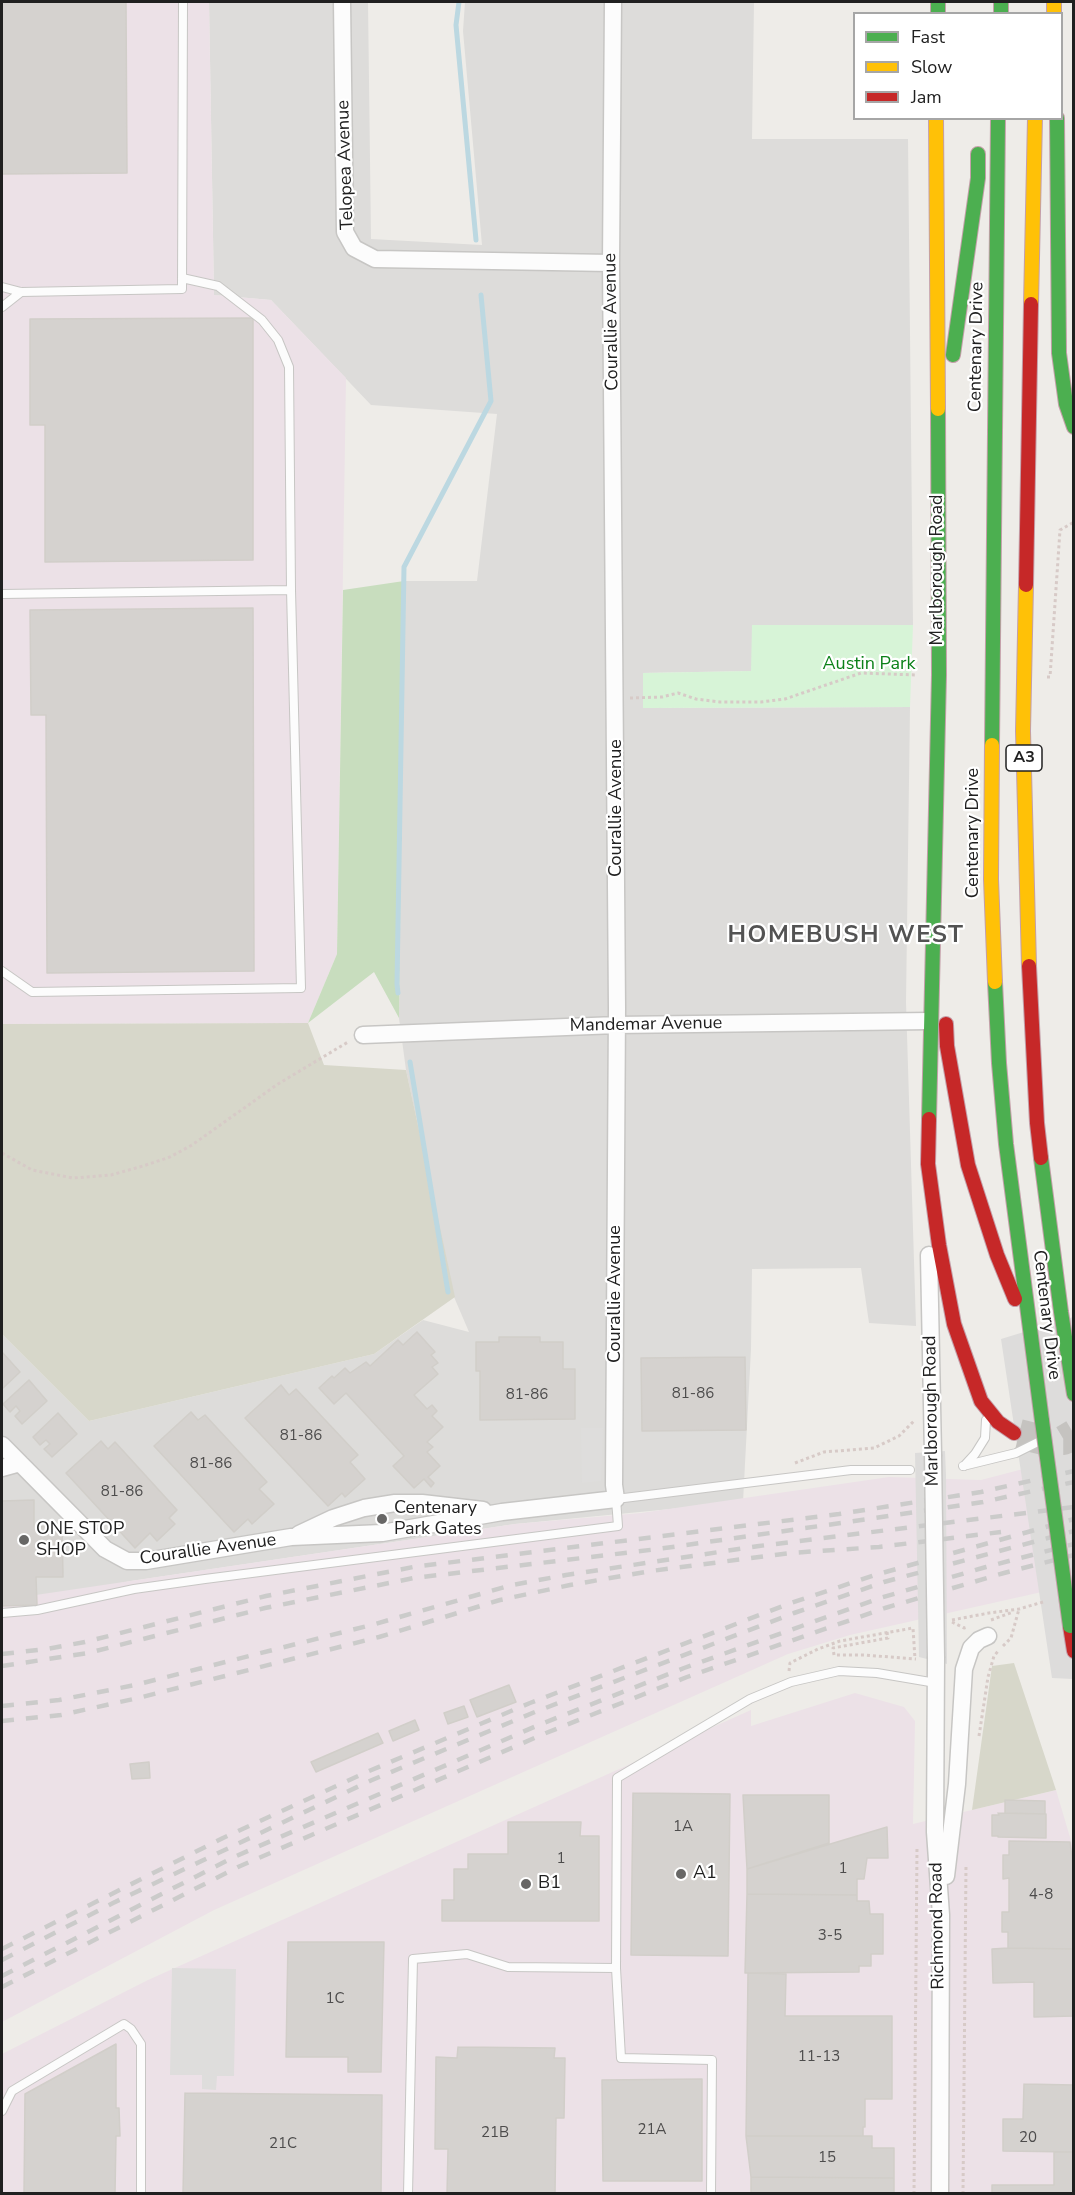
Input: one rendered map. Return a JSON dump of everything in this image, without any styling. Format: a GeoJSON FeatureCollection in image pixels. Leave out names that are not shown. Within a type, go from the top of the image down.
{"type":"FeatureCollection","features":[{"type":"Feature","properties":{"kind":"highway","name":"Marlborough Road"},"geometry":{"type":"LineString","coordinates":[[936,120],[939,675],[928,1164],[939,1245],[954,1324],[981,1401]]}},
{"type":"Feature","properties":{"kind":"highway","name":"Centenary Drive"},"geometry":{"type":"LineString","coordinates":[[998,120],[991,879],[999,1063],[1006,1144],[1029,1332],[1074,1651]]}},
{"type":"Feature","properties":{"kind":"highway","name":"Centenary Drive"},"geometry":{"type":"LineString","coordinates":[[1035,120],[1023,731],[1028,936],[1037,1123],[1060,1312],[1074,1394]]}},
{"type":"Feature","properties":{"kind":"highway"},"geometry":{"type":"LineString","coordinates":[[1057,120],[1059,352],[1066,404],[1074,427]]}},
{"type":"Feature","properties":{"kind":"highway"},"geometry":{"type":"LineString","coordinates":[[939,392],[955,350],[978,178],[978,142]]}},
{"type":"Feature","properties":{"kind":"highway"},"geometry":{"type":"LineString","coordinates":[[936,852],[947,1046],[968,1166],[997,1255],[1029,1332]]}},
{"type":"Feature","properties":{"kind":"highway"},"geometry":{"type":"LineString","coordinates":[[981,1401],[998,1422],[1014,1433]]}},
{"type":"Feature","properties":{"kind":"street","name":"Telopea Avenue"},"geometry":{"type":"LineString","coordinates":[[342,2],[345,232],[354,248],[375,259],[611,263]]}},
{"type":"Feature","properties":{"kind":"street","name":"Courallie Avenue"},"geometry":{"type":"LineString","coordinates":[[2,1445],[105,1550],[127,1561],[146,1561],[291,1537],[399,1531],[502,1512],[616,1499],[614,1473],[617,1025],[616,698],[611,263],[613,2]]}},
{"type":"Feature","properties":{"kind":"street","name":"Mandemar Avenue"},"geometry":{"type":"LineString","coordinates":[[363,1035],[617,1025],[930,1021]]}},
{"type":"Feature","properties":{"kind":"street","name":"Marlborough Road"},"geometry":{"type":"LineString","coordinates":[[928,1164],[933,1455],[929,1658]]}},
{"type":"Feature","properties":{"kind":"street"},"geometry":{"type":"LineString","coordinates":[[2,1468],[20,1463]]}},
{"type":"Feature","properties":{"kind":"street","name":"Courallie Avenue"},"geometry":{"type":"LineString","coordinates":[[291,1537],[333,1518],[364,1508],[395,1503],[422,1503],[502,1512]]}},
{"type":"Feature","properties":{"kind":"street"},"geometry":{"type":"LineString","coordinates":[[395,1503],[399,1531]]}},
{"type":"Feature","properties":{"kind":"street"},"geometry":{"type":"LineString","coordinates":[[941,1915],[957,1784],[964,1669],[971,1648],[979,1640],[988,1636]]}},
{"type":"Feature","properties":{"kind":"street","name":"Richmond Road"},"geometry":{"type":"LineString","coordinates":[[929,1658],[936,1683],[935,1832],[941,1915],[940,2193]]}},
{"type":"Feature","properties":{"kind":"lane"},"geometry":{"type":"LineString","coordinates":[[2,287],[21,292],[182,289],[183,2]]}},
{"type":"Feature","properties":{"kind":"lane"},"geometry":{"type":"LineString","coordinates":[[2,971],[32,992],[301,988],[291,591],[289,367],[278,340],[262,320],[218,286],[182,278]]}},
{"type":"Feature","properties":{"kind":"lane"},"geometry":{"type":"LineString","coordinates":[[2,307],[21,292]]}},
{"type":"Feature","properties":{"kind":"lane"},"geometry":{"type":"LineString","coordinates":[[1062,375],[1074,388]]}},
{"type":"Feature","properties":{"kind":"lane"},"geometry":{"type":"LineString","coordinates":[[2,594],[291,591]]}},
{"type":"Feature","properties":{"kind":"lane"},"geometry":{"type":"LineString","coordinates":[[981,1401],[986,1422],[985,1438],[975,1455],[963,1466],[1016,1453],[1043,1440]]}},
{"type":"Feature","properties":{"kind":"lane"},"geometry":{"type":"LineString","coordinates":[[2,1613],[37,1610],[134,1589],[618,1526],[616,1499],[851,1470],[910,1470]]}},
{"type":"Feature","properties":{"kind":"lane"},"geometry":{"type":"LineString","coordinates":[[711,2193],[712,2060],[621,2058],[616,1968],[617,1778],[750,1699],[791,1682],[839,1671],[877,1672],[936,1683]]}},
{"type":"Feature","properties":{"kind":"lane"},"geometry":{"type":"LineString","coordinates":[[408,2193],[413,1959],[467,1954],[508,1967],[616,1968]]}},
{"type":"Feature","properties":{"kind":"lane"},"geometry":{"type":"LineString","coordinates":[[2,2111],[12,2091],[124,2025],[131,2029],[141,2044],[141,2193]]}},
{"type":"Feature","properties":{"kind":"path"},"geometry":{"type":"LineString","coordinates":[[1043,677],[1050,677],[1060,530],[1074,522]]}},
{"type":"Feature","properties":{"kind":"path"},"geometry":{"type":"LineString","coordinates":[[616,698],[662,697],[678,693],[696,699],[720,702],[761,702],[785,699],[861,673],[939,675]]}},
{"type":"Feature","properties":{"kind":"path"},"geometry":{"type":"LineString","coordinates":[[2,1153],[32,1170],[74,1178],[111,1175],[143,1166],[170,1157],[192,1145],[278,1084],[320,1057],[363,1035]]}},
{"type":"Feature","properties":{"kind":"path"},"geometry":{"type":"LineString","coordinates":[[950,1621],[1019,1609],[1052,1600]]}},
{"type":"Feature","properties":{"kind":"path"},"geometry":{"type":"LineString","coordinates":[[977,1745],[988,1677],[994,1656],[1011,1638],[1019,1609]]}},
{"type":"Feature","properties":{"kind":"path"},"geometry":{"type":"LineString","coordinates":[[788,1670],[790,1663],[840,1641],[913,1628],[915,1659]]}},
{"type":"Feature","properties":{"kind":"path"},"geometry":{"type":"LineString","coordinates":[[887,1632],[888,1638],[833,1648],[834,1655],[929,1658]]}},
{"type":"Feature","properties":{"kind":"path"},"geometry":{"type":"LineString","coordinates":[[914,2193],[917,1842]]}},
{"type":"Feature","properties":{"kind":"path"},"geometry":{"type":"LineString","coordinates":[[963,2193],[966,1855]]}},
{"type":"Feature","properties":{"kind":"shaded area"},"geometry":{"type":"Polygon","coordinates":[[[2,2],[209,2],[214,295],[271,300],[346,378],[337,954],[308,1023],[2,1024],[2,2]]]}},
{"type":"Feature","properties":{"kind":"shaded area"},"geometry":{"type":"Polygon","coordinates":[[[209,2],[368,2],[371,239],[482,245],[463,31],[465,2],[754,2],[752,139],[908,139],[913,625],[752,625],[752,671],[643,673],[643,708],[910,707],[906,1002],[916,1326],[869,1323],[861,1268],[752,1269],[751,1349],[743,1502],[515,1524],[131,1581],[2,1606],[2,1334],[89,1421],[374,1354],[423,1320],[469,1332],[454,1297],[406,1070],[399,1018],[404,581],[477,581],[497,414],[371,405],[271,300],[214,295],[209,2]]]}},
{"type":"Feature","properties":{"kind":"shaded area"},"geometry":{"type":"Polygon","coordinates":[[[308,1023],[324,1065],[406,1070],[455,1297],[374,1354],[89,1421],[2,1334],[2,1024],[308,1023]]]}},
{"type":"Feature","properties":{"kind":"shaded area"},"geometry":{"type":"Polygon","coordinates":[[[581,1428],[603,1428],[601,1481],[582,1483],[581,1428]]]}},
{"type":"Feature","properties":{"kind":"shaded area"},"geometry":{"type":"Polygon","coordinates":[[[1073,1456],[1073,1585],[850,1635],[788,1654],[214,1910],[2,2022],[2,1600],[515,1524],[641,1513],[889,1477],[981,1480],[1073,1456]]]}},
{"type":"Feature","properties":{"kind":"shaded area"},"geometry":{"type":"Polygon","coordinates":[[[1014,1663],[1056,1790],[972,1810],[992,1666],[1014,1663]]]}},
{"type":"Feature","properties":{"kind":"shaded area"},"geometry":{"type":"Polygon","coordinates":[[[855,1693],[904,1707],[915,1721],[913,1824],[1056,1790],[1074,1858],[1073,2193],[2,2194],[2,2054],[148,1980],[751,1710],[751,1726],[855,1693]]]}},
{"type":"Feature","properties":{"kind":"shaded area"},"geometry":{"type":"Polygon","coordinates":[[[172,1968],[236,1969],[234,2076],[217,2076],[216,2090],[202,2089],[202,2075],[170,2075],[172,1968]]]}},
{"type":"Feature","properties":{"kind":"green space"},"geometry":{"type":"Polygon","coordinates":[[[404,581],[399,1018],[374,972],[308,1023],[337,954],[343,590],[404,581]]]}},
{"type":"Feature","properties":{"kind":"green space","name":"Austin Park"},"geometry":{"type":"Polygon","coordinates":[[[752,625],[913,625],[910,707],[643,708],[643,673],[751,671],[752,625]]]}},
{"type":"Feature","properties":{"kind":"pier"},"geometry":{"type":"Polygon","coordinates":[[[1073,1317],[1073,1679],[1052,1678],[1001,1339],[1073,1317]]]}},
{"type":"Feature","properties":{"kind":"pier"},"geometry":{"type":"Polygon","coordinates":[[[945,1451],[947,1664],[919,1657],[915,1453],[945,1451]]]}},
{"type":"Feature","properties":{"kind":"building"},"geometry":{"type":"Polygon","coordinates":[[[2,2],[126,2],[127,173],[2,174],[2,2]]]}},
{"type":"Feature","properties":{"kind":"building"},"geometry":{"type":"Polygon","coordinates":[[[253,318],[253,560],[45,562],[45,425],[30,425],[30,319],[253,318]]]}},
{"type":"Feature","properties":{"kind":"building"},"geometry":{"type":"Polygon","coordinates":[[[253,608],[254,971],[47,973],[46,715],[31,715],[30,610],[253,608]]]}},
{"type":"Feature","properties":{"kind":"building"},"geometry":{"type":"Polygon","coordinates":[[[417,1332],[435,1352],[431,1355],[438,1363],[432,1367],[438,1374],[414,1395],[427,1409],[432,1405],[437,1411],[432,1416],[443,1427],[427,1442],[433,1447],[427,1452],[440,1466],[428,1477],[434,1483],[431,1487],[424,1479],[414,1488],[393,1466],[404,1456],[346,1393],[334,1404],[319,1388],[345,1368],[350,1373],[366,1362],[370,1366],[398,1340],[403,1345],[417,1332]]]}},
{"type":"Feature","properties":{"kind":"building"},"geometry":{"type":"Polygon","coordinates":[[[499,1337],[540,1337],[540,1342],[563,1342],[563,1369],[575,1369],[575,1419],[480,1420],[480,1371],[476,1371],[476,1342],[499,1342],[499,1337]]]}},
{"type":"Feature","properties":{"kind":"building"},"geometry":{"type":"Polygon","coordinates":[[[2,1352],[20,1372],[2,1389],[2,1352]]]}},
{"type":"Feature","properties":{"kind":"building"},"geometry":{"type":"Polygon","coordinates":[[[745,1357],[746,1430],[642,1431],[641,1358],[745,1357]]]}},
{"type":"Feature","properties":{"kind":"building"},"geometry":{"type":"Polygon","coordinates":[[[29,1380],[47,1401],[22,1424],[15,1416],[20,1411],[16,1406],[10,1412],[3,1404],[29,1380]]]}},
{"type":"Feature","properties":{"kind":"building"},"geometry":{"type":"Polygon","coordinates":[[[281,1385],[289,1395],[296,1389],[358,1455],[350,1462],[365,1479],[345,1497],[342,1493],[328,1506],[245,1418],[281,1385]]]}},
{"type":"Feature","properties":{"kind":"building"},"geometry":{"type":"Polygon","coordinates":[[[191,1412],[198,1420],[205,1415],[267,1482],[259,1489],[274,1504],[252,1524],[248,1519],[234,1532],[154,1446],[191,1412]]]}},
{"type":"Feature","properties":{"kind":"building"},"geometry":{"type":"Polygon","coordinates":[[[58,1413],[77,1434],[52,1457],[44,1449],[50,1444],[46,1440],[40,1445],[33,1437],[58,1413]]]}},
{"type":"Feature","properties":{"kind":"building"},"geometry":{"type":"Polygon","coordinates":[[[101,1441],[108,1449],[115,1442],[177,1510],[169,1518],[175,1524],[157,1541],[150,1533],[135,1548],[66,1473],[101,1441]]]}},
{"type":"Feature","properties":{"kind":"building"},"geometry":{"type":"Polygon","coordinates":[[[34,1500],[34,1527],[62,1526],[63,1577],[36,1577],[37,1605],[2,1606],[2,1501],[34,1500]]]}},
{"type":"Feature","properties":{"kind":"building"},"geometry":{"type":"Polygon","coordinates":[[[509,1685],[516,1702],[477,1717],[470,1700],[509,1685]]]}},
{"type":"Feature","properties":{"kind":"building"},"geometry":{"type":"Polygon","coordinates":[[[464,1706],[468,1717],[448,1724],[444,1713],[464,1706]]]}},
{"type":"Feature","properties":{"kind":"building"},"geometry":{"type":"Polygon","coordinates":[[[415,1720],[419,1730],[393,1741],[389,1731],[415,1720]]]}},
{"type":"Feature","properties":{"kind":"building"},"geometry":{"type":"Polygon","coordinates":[[[378,1733],[383,1743],[316,1772],[311,1762],[378,1733]]]}},
{"type":"Feature","properties":{"kind":"building"},"geometry":{"type":"Polygon","coordinates":[[[149,1762],[150,1778],[132,1779],[130,1764],[149,1762]]]}},
{"type":"Feature","properties":{"kind":"building","name":"A1"},"geometry":{"type":"Polygon","coordinates":[[[633,1793],[730,1794],[728,1956],[631,1955],[633,1793]]]}},
{"type":"Feature","properties":{"kind":"building","name":"A1"},"geometry":{"type":"Polygon","coordinates":[[[743,1795],[829,1795],[829,1843],[747,1869],[743,1795]]]}},
{"type":"Feature","properties":{"kind":"building"},"geometry":{"type":"Polygon","coordinates":[[[1005,1800],[1045,1801],[1045,1814],[1005,1813],[1005,1800]]]}},
{"type":"Feature","properties":{"kind":"building"},"geometry":{"type":"Polygon","coordinates":[[[998,1813],[1046,1814],[1046,1838],[992,1836],[992,1815],[999,1815],[998,1813]]]}},
{"type":"Feature","properties":{"kind":"building","name":"B1"},"geometry":{"type":"Polygon","coordinates":[[[508,1822],[581,1822],[580,1836],[599,1836],[599,1921],[442,1921],[442,1900],[454,1900],[454,1869],[468,1869],[468,1854],[508,1854],[508,1822]]]}},
{"type":"Feature","properties":{"kind":"building"},"geometry":{"type":"Polygon","coordinates":[[[887,1827],[888,1858],[867,1858],[864,1879],[857,1879],[857,1895],[747,1894],[747,1869],[887,1827]]]}},
{"type":"Feature","properties":{"kind":"building"},"geometry":{"type":"Polygon","coordinates":[[[1009,1841],[1070,1842],[1074,1873],[1074,1949],[1008,1948],[1008,1932],[1002,1932],[1002,1912],[1009,1912],[1009,1878],[1003,1879],[1003,1855],[1009,1855],[1009,1841]]]}},
{"type":"Feature","properties":{"kind":"building"},"geometry":{"type":"Polygon","coordinates":[[[747,1894],[857,1895],[857,1901],[869,1901],[870,1914],[883,1914],[883,1954],[871,1954],[871,1966],[859,1966],[859,1972],[745,1973],[747,1894]]]}},
{"type":"Feature","properties":{"kind":"building"},"geometry":{"type":"Polygon","coordinates":[[[288,1942],[384,1942],[381,2072],[348,2072],[348,2057],[286,2057],[288,1942]]]}},
{"type":"Feature","properties":{"kind":"building"},"geometry":{"type":"Polygon","coordinates":[[[992,1949],[1074,1949],[1074,2016],[1034,2017],[1034,1982],[993,1983],[992,1949]]]}},
{"type":"Feature","properties":{"kind":"building"},"geometry":{"type":"Polygon","coordinates":[[[748,1973],[786,1974],[785,2016],[892,2016],[892,2099],[865,2099],[863,2136],[746,2136],[748,1973]]]}},
{"type":"Feature","properties":{"kind":"building"},"geometry":{"type":"Polygon","coordinates":[[[116,2044],[116,2108],[119,2108],[120,2136],[116,2136],[115,2194],[24,2194],[25,2094],[116,2044]]]}},
{"type":"Feature","properties":{"kind":"building"},"geometry":{"type":"Polygon","coordinates":[[[458,2047],[555,2048],[554,2058],[565,2058],[564,2118],[556,2118],[555,2194],[447,2194],[448,2149],[435,2149],[436,2057],[457,2058],[458,2047]]]}},
{"type":"Feature","properties":{"kind":"building"},"geometry":{"type":"Polygon","coordinates":[[[702,2079],[702,2181],[603,2181],[602,2080],[702,2079]]]}},
{"type":"Feature","properties":{"kind":"building"},"geometry":{"type":"Polygon","coordinates":[[[1024,2084],[1074,2085],[1074,2152],[1003,2151],[1003,2119],[1023,2119],[1024,2084]]]}},
{"type":"Feature","properties":{"kind":"building"},"geometry":{"type":"Polygon","coordinates":[[[185,2093],[382,2095],[381,2194],[183,2194],[185,2093]]]}},
{"type":"Feature","properties":{"kind":"building"},"geometry":{"type":"Polygon","coordinates":[[[746,2136],[872,2136],[872,2148],[894,2148],[894,2178],[751,2177],[746,2136]]]}},
{"type":"Feature","properties":{"kind":"building"},"geometry":{"type":"Polygon","coordinates":[[[1054,2152],[1074,2152],[1074,2194],[992,2194],[992,2185],[1054,2185],[1054,2152]]]}},
{"type":"Feature","properties":{"kind":"building"},"geometry":{"type":"Polygon","coordinates":[[[751,2177],[894,2178],[894,2194],[751,2194],[751,2177]]]}},
{"type":"Feature","properties":{"kind":"waterway"},"geometry":{"type":"LineString","coordinates":[[459,2],[456,25],[476,240]]}},
{"type":"Feature","properties":{"kind":"waterway"},"geometry":{"type":"LineString","coordinates":[[398,993],[404,567],[491,401],[481,295]]}},
{"type":"Feature","properties":{"kind":"waterway"},"geometry":{"type":"LineString","coordinates":[[410,1062],[448,1292]]}},
{"type":"Feature","properties":{"kind":"tunnel"},"geometry":{"type":"LineString","coordinates":[[1019,1434],[1043,1440],[1064,1440],[1074,1434]]}},
{"type":"Feature","properties":{"kind":"railway"},"geometry":{"type":"LineString","coordinates":[[2,1654],[85,1642],[266,1596],[413,1567],[839,1514],[981,1492],[1074,1471]]}},
{"type":"Feature","properties":{"kind":"railway"},"geometry":{"type":"LineString","coordinates":[[2,1666],[88,1653],[265,1608],[414,1578],[658,1549],[848,1522],[983,1502],[1074,1482]]}},
{"type":"Feature","properties":{"kind":"railway"},"geometry":{"type":"LineString","coordinates":[[2,1706],[59,1700],[135,1685],[375,1624],[512,1585],[759,1546],[1074,1507]]}},
{"type":"Feature","properties":{"kind":"railway"},"geometry":{"type":"LineString","coordinates":[[2,1949],[223,1838],[369,1771],[530,1703],[788,1604],[875,1575],[1074,1519]]}},
{"type":"Feature","properties":{"kind":"railway"},"geometry":{"type":"LineString","coordinates":[[2,1960],[113,1903],[372,1780],[535,1712],[794,1613],[884,1582],[1074,1531]]}},
{"type":"Feature","properties":{"kind":"railway"},"geometry":{"type":"LineString","coordinates":[[2,1721],[61,1715],[138,1698],[379,1637],[500,1600],[570,1585],[651,1571],[790,1553],[879,1547],[1001,1532]]}},
{"type":"Feature","properties":{"kind":"railway"},"geometry":{"type":"LineString","coordinates":[[2,1976],[234,1857],[541,1724],[684,1668],[880,1598],[1074,1544]]}},
{"type":"Feature","properties":{"kind":"railway"},"geometry":{"type":"LineString","coordinates":[[2,1987],[238,1867],[546,1733],[687,1677],[885,1608],[1074,1555]]}},
{"type":"Feature","properties":{"kind":"traffic: fast"},"geometry":{"type":"LineString","coordinates":[[938,2],[938,12]]}},
{"type":"Feature","properties":{"kind":"traffic: fast"},"geometry":{"type":"LineString","coordinates":[[1001,2],[1001,12]]}},
{"type":"Feature","properties":{"kind":"traffic: fast"},"geometry":{"type":"LineString","coordinates":[[992,745],[998,120]]}},
{"type":"Feature","properties":{"kind":"traffic: fast"},"geometry":{"type":"LineString","coordinates":[[1057,120],[1059,353],[1066,404],[1074,427]]}},
{"type":"Feature","properties":{"kind":"traffic: fast"},"geometry":{"type":"LineString","coordinates":[[953,355],[978,178],[978,154]]}},
{"type":"Feature","properties":{"kind":"traffic: fast"},"geometry":{"type":"LineString","coordinates":[[929,1119],[939,675],[938,409]]}},
{"type":"Feature","properties":{"kind":"traffic: fast"},"geometry":{"type":"LineString","coordinates":[[995,982],[1006,1144],[1042,1421]]}},
{"type":"Feature","properties":{"kind":"traffic: fast"},"geometry":{"type":"LineString","coordinates":[[1041,1158],[1074,1394]]}},
{"type":"Feature","properties":{"kind":"traffic: fast"},"geometry":{"type":"LineString","coordinates":[[1042,1421],[1070,1626]]}},
{"type":"Feature","properties":{"kind":"traffic: slow"},"geometry":{"type":"LineString","coordinates":[[1054,2],[1054,12]]}},
{"type":"Feature","properties":{"kind":"traffic: slow"},"geometry":{"type":"LineString","coordinates":[[936,120],[938,409]]}},
{"type":"Feature","properties":{"kind":"traffic: slow"},"geometry":{"type":"LineString","coordinates":[[1031,304],[1035,120]]}},
{"type":"Feature","properties":{"kind":"traffic: slow"},"geometry":{"type":"LineString","coordinates":[[1026,585],[1023,731],[1029,966]]}},
{"type":"Feature","properties":{"kind":"traffic: slow"},"geometry":{"type":"LineString","coordinates":[[992,745],[991,879],[995,982]]}},
{"type":"Feature","properties":{"kind":"traffic: jam"},"geometry":{"type":"LineString","coordinates":[[1026,585],[1031,304]]}},
{"type":"Feature","properties":{"kind":"traffic: jam"},"geometry":{"type":"LineString","coordinates":[[1029,966],[1037,1123],[1041,1158]]}},
{"type":"Feature","properties":{"kind":"traffic: jam"},"geometry":{"type":"LineString","coordinates":[[946,1024],[947,1046],[968,1165],[997,1255],[1015,1299]]}},
{"type":"Feature","properties":{"kind":"traffic: jam"},"geometry":{"type":"LineString","coordinates":[[929,1119],[928,1164],[939,1245],[954,1324],[981,1401],[998,1422],[1014,1433]]}},
{"type":"Feature","properties":{"kind":"traffic: jam"},"geometry":{"type":"LineString","coordinates":[[1070,1626],[1074,1651]]}},
{"type":"Feature","properties":{"kind":"place","name":"Centenary Park Gates"},"geometry":{"type":"Point","coordinates":[382,1519]}},
{"type":"Feature","properties":{"kind":"place","name":"ONE STOP SHOP"},"geometry":{"type":"Point","coordinates":[24,1540]}},
{"type":"Feature","properties":{"kind":"place","name":"A1"},"geometry":{"type":"Point","coordinates":[681,1874]}},
{"type":"Feature","properties":{"kind":"place","name":"B1"},"geometry":{"type":"Point","coordinates":[526,1884]}},
{"type":"Feature","properties":{"kind":"district","name":"HOMEBUSH WEST"},"geometry":{"type":"Point","coordinates":[846,936]}}]}
